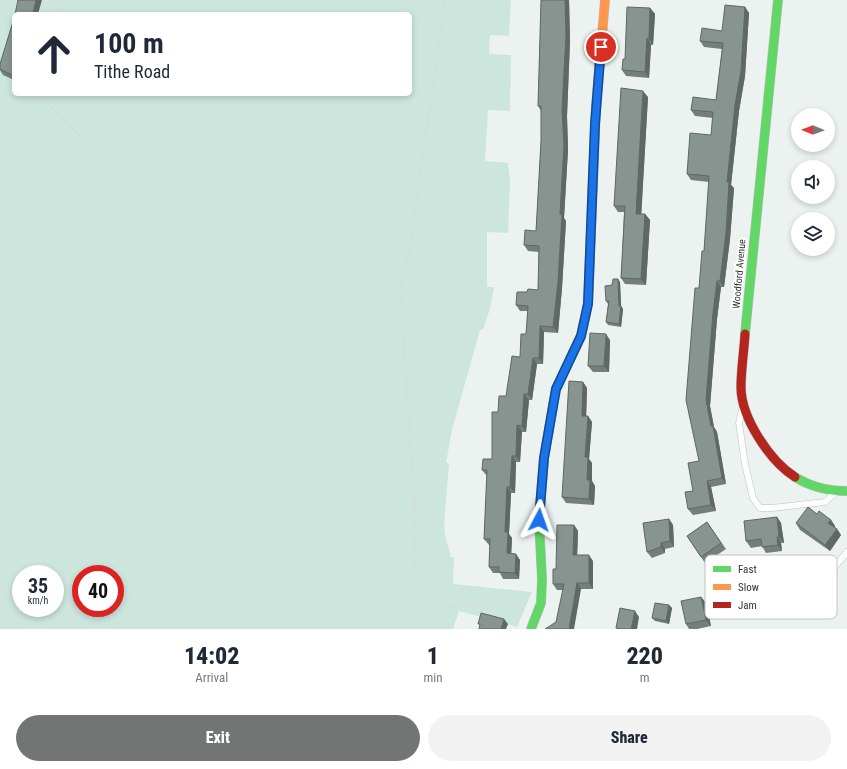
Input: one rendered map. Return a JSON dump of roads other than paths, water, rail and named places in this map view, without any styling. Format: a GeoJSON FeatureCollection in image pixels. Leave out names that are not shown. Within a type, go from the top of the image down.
{"type":"FeatureCollection","features":[{"type":"Feature","properties":{"kind":"street"},"geometry":{"type":"LineString","coordinates":[[531,629],[540,603],[542,579],[539,520],[544,458],[556,389],[581,336],[588,304],[595,124],[605,0]]}},
{"type":"Feature","properties":{"kind":"street","name":"Woodford Avenue"},"geometry":{"type":"LineString","coordinates":[[778,0],[746,325],[741,387],[743,404],[755,430],[769,453],[786,471],[808,485],[836,491],[847,491]]}},
{"type":"Feature","properties":{"kind":"lane"},"geometry":{"type":"LineString","coordinates":[[743,404],[739,423],[745,464],[753,498],[760,508],[826,502],[836,491]]}},
{"type":"Feature","properties":{"kind":"lane"},"geometry":{"type":"LineString","coordinates":[[837,564],[847,552]]}}]}
